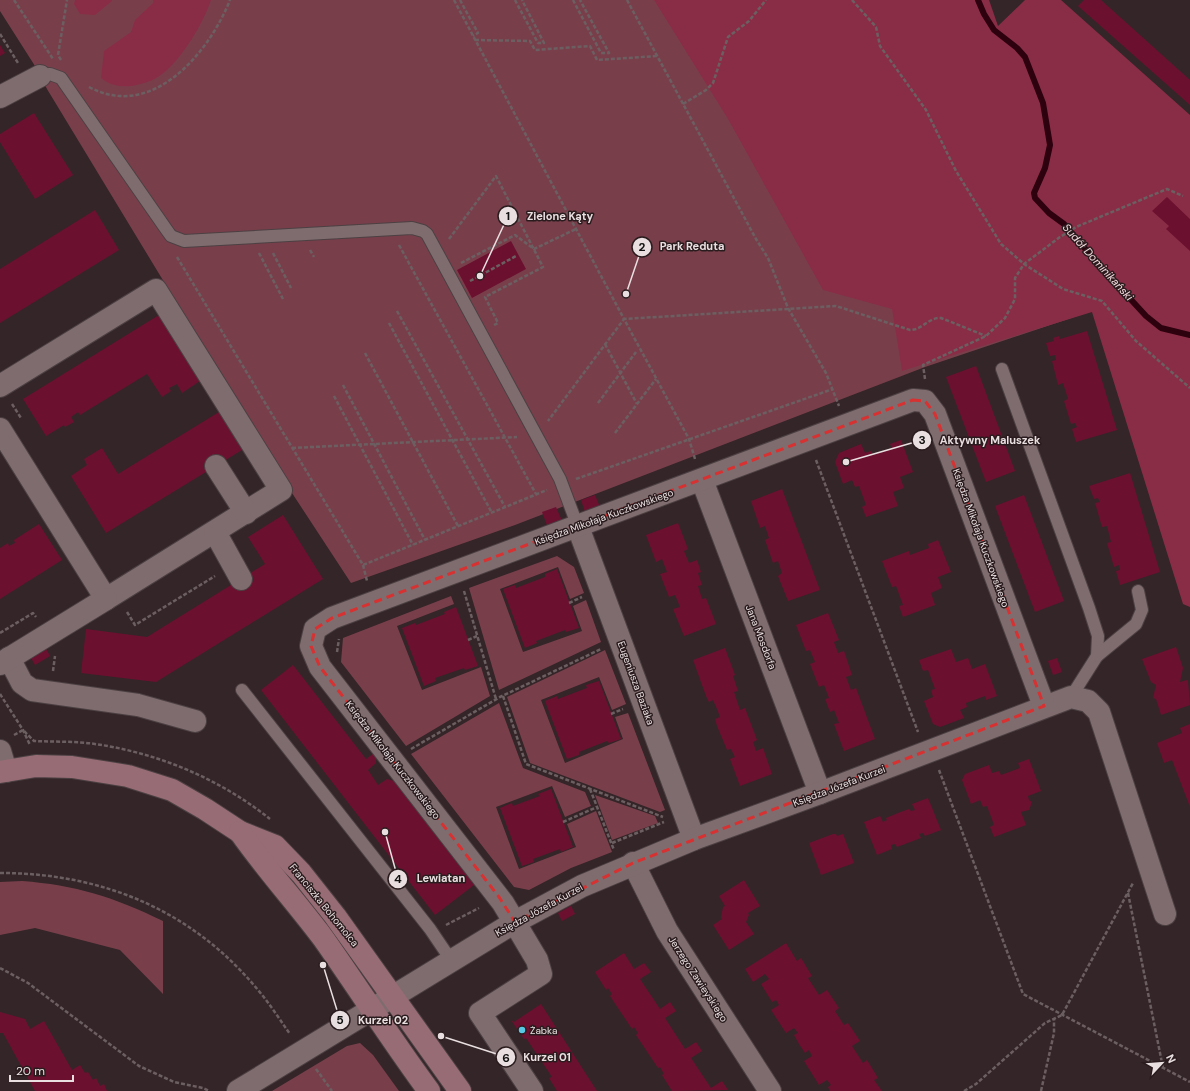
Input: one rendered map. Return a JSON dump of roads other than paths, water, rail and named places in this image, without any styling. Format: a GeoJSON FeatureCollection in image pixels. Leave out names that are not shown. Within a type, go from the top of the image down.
{"type":"FeatureCollection","features":[{"type":"Feature","properties":{"kind":"street"},"geometry":{"type":"LineString","coordinates":[[0,97],[41,74]]}},
{"type":"Feature","properties":{"kind":"street"},"geometry":{"type":"LineString","coordinates":[[0,386],[156,290],[281,490],[246,513],[219,541],[106,599],[4,661],[22,683],[27,688],[32,690],[138,704],[195,721]]}},
{"type":"Feature","properties":{"kind":"street","name":"Księdza Mikołaja Kuczkowskiego"},"geometry":{"type":"LineString","coordinates":[[532,1091],[480,1013],[541,974],[537,960],[499,897],[394,760],[320,667],[311,646],[316,629],[332,618],[578,527],[808,439],[847,426],[913,400],[925,401],[935,414],[1044,706]]}},
{"type":"Feature","properties":{"kind":"street"},"geometry":{"type":"LineString","coordinates":[[0,429],[106,599]]}},
{"type":"Feature","properties":{"kind":"street"},"geometry":{"type":"LineString","coordinates":[[216,466],[246,513]]}},
{"type":"Feature","properties":{"kind":"street","name":"Jana Mosdorfa"},"geometry":{"type":"LineString","coordinates":[[702,480],[820,794]]}},
{"type":"Feature","properties":{"kind":"street","name":"Eugeniusza Baziaka"},"geometry":{"type":"LineString","coordinates":[[578,527],[694,839]]}},
{"type":"Feature","properties":{"kind":"street"},"geometry":{"type":"LineString","coordinates":[[219,541],[241,579]]}},
{"type":"Feature","properties":{"kind":"street"},"geometry":{"type":"LineString","coordinates":[[1071,697],[1088,701],[1099,712],[1165,914]]}},
{"type":"Feature","properties":{"kind":"street","name":"Księdza Józefa Kurzei"},"geometry":{"type":"LineString","coordinates":[[238,1091],[451,960],[515,922],[582,886],[694,839],[820,794],[1044,706],[1071,697]]}},
{"type":"Feature","properties":{"kind":"street","name":"Franciszka Bohomolca"},"geometry":{"type":"LineString","coordinates":[[2,765],[72,766],[128,776],[158,785],[186,797],[240,832],[275,846],[301,873],[335,916],[460,1091]]}},
{"type":"Feature","properties":{"kind":"street","name":"Franciszka Bohomolca"},"geometry":{"type":"LineString","coordinates":[[240,832],[265,867],[306,916],[429,1091]]}},
{"type":"Feature","properties":{"kind":"street","name":"Jerzego Zawieyskiego"},"geometry":{"type":"LineString","coordinates":[[627,866],[770,1091]]}},
{"type":"Feature","properties":{"kind":"lane"},"geometry":{"type":"LineString","coordinates":[[41,74],[171,236],[184,241],[412,228],[423,231],[431,239],[562,484],[578,527]]}},
{"type":"Feature","properties":{"kind":"lane"},"geometry":{"type":"LineString","coordinates":[[1002,369],[1089,608],[1098,636],[1097,656]]}},
{"type":"Feature","properties":{"kind":"lane"},"geometry":{"type":"LineString","coordinates":[[1071,697],[1097,656],[1136,624],[1142,610],[1138,591]]}},
{"type":"Feature","properties":{"kind":"lane"},"geometry":{"type":"LineString","coordinates":[[242,690],[432,933],[451,960]]}},
{"type":"Feature","properties":{"kind":"waterway","name":"Sudół Dominikański"},"geometry":{"type":"LineString","coordinates":[[978,0],[984,14],[994,30],[1017,48],[1025,57],[1043,103],[1050,145],[1045,168],[1034,193],[1035,198],[1049,213],[1064,224],[1146,316],[1161,328],[1190,335]]}},
{"type":"Feature","properties":{"kind":"place","name":"Zielone Kąty"},"geometry":{"type":"Point","coordinates":[480,276]}},
{"type":"Feature","properties":{"kind":"place","name":"Park Reduta"},"geometry":{"type":"Point","coordinates":[626,294]}},
{"type":"Feature","properties":{"kind":"place","name":"Aktywny Maluszek"},"geometry":{"type":"Point","coordinates":[846,462]}},
{"type":"Feature","properties":{"kind":"place","name":"Lewiatan"},"geometry":{"type":"Point","coordinates":[385,832]}},
{"type":"Feature","properties":{"kind":"place","name":"Kurzei 02"},"geometry":{"type":"Point","coordinates":[323,965]}},
{"type":"Feature","properties":{"kind":"place","name":"Żabka"},"geometry":{"type":"Point","coordinates":[522,1030]}},
{"type":"Feature","properties":{"kind":"place","name":"Kurzei 01"},"geometry":{"type":"Point","coordinates":[441,1036]}}]}
